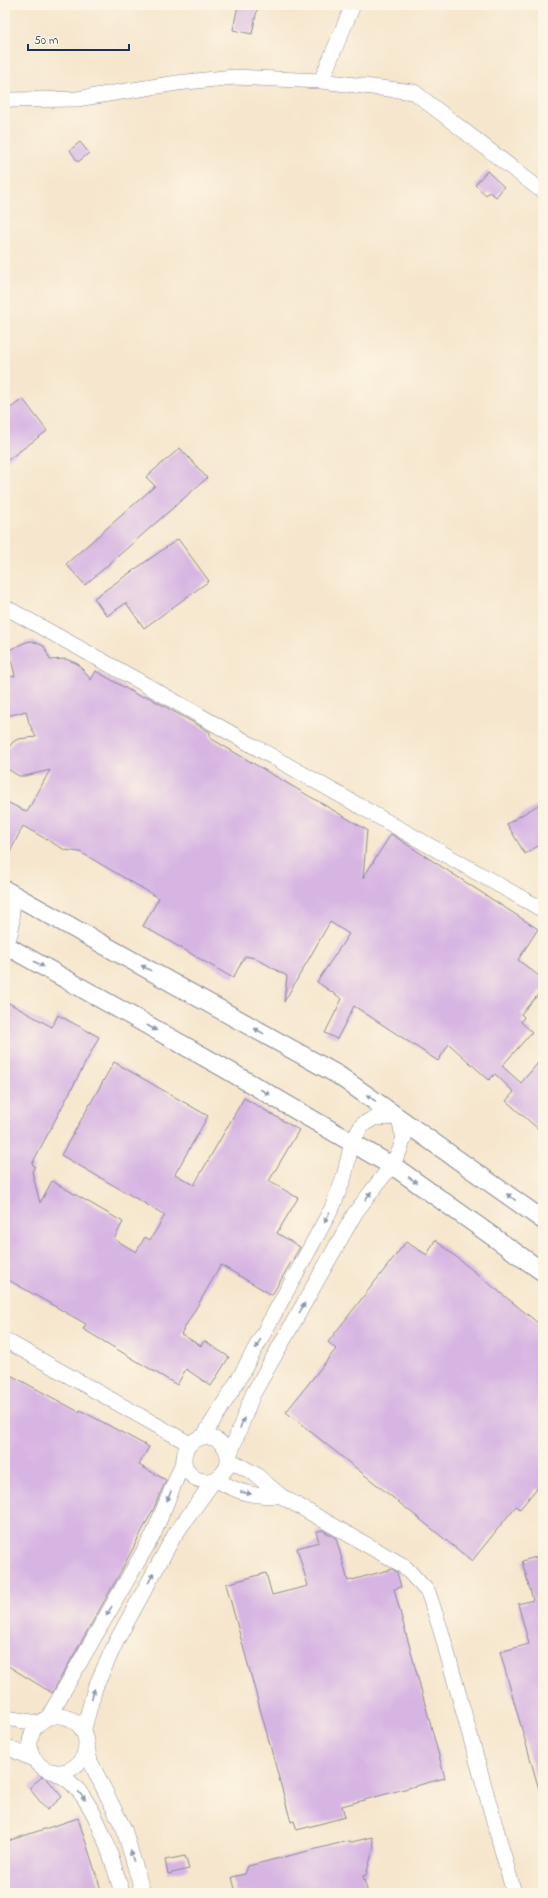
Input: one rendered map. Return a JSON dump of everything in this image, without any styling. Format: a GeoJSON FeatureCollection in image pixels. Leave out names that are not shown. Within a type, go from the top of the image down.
{"type":"FeatureCollection","features":[{"type":"Feature","properties":{"kind":"street"},"geometry":{"type":"LineString","coordinates":[[321,81],[353,5]]}},
{"type":"Feature","properties":{"kind":"street"},"geometry":{"type":"LineString","coordinates":[[5,98],[11,100],[77,99],[177,83],[234,77],[321,81],[414,92],[538,188],[543,190]]}},
{"type":"Feature","properties":{"kind":"street"},"geometry":{"type":"LineString","coordinates":[[5,607],[543,910]]}},
{"type":"Feature","properties":{"kind":"street"},"geometry":{"type":"LineString","coordinates":[[5,890],[13,916],[12,932],[5,945],[352,1142],[461,1213],[543,1272]]}},
{"type":"Feature","properties":{"kind":"street"},"geometry":{"type":"LineString","coordinates":[[5,890],[338,1075],[543,1220]]}},
{"type":"Feature","properties":{"kind":"street"},"geometry":{"type":"LineString","coordinates":[[203,1437],[237,1382],[333,1206],[344,1177],[352,1142],[362,1125],[374,1118],[398,1117]]}},
{"type":"Feature","properties":{"kind":"street"},"geometry":{"type":"LineString","coordinates":[[184,1460],[189,1473],[195,1478],[207,1481],[222,1475],[227,1467],[228,1459],[253,1394],[356,1213],[391,1166],[404,1138],[398,1117]]}},
{"type":"Feature","properties":{"kind":"street"},"geometry":{"type":"LineString","coordinates":[[5,1340],[190,1444]]}},
{"type":"Feature","properties":{"kind":"street"},"geometry":{"type":"LineString","coordinates":[[35,1760],[31,1751],[30,1741],[32,1732],[44,1720],[153,1535],[184,1460],[185,1453],[190,1444],[203,1437],[210,1437],[221,1443],[226,1449],[228,1459],[255,1474],[281,1496],[404,1566],[428,1592],[441,1631],[514,1893]]}},
{"type":"Feature","properties":{"kind":"street"},"geometry":{"type":"LineString","coordinates":[[215,1479],[236,1491],[259,1496],[281,1496]]}},
{"type":"Feature","properties":{"kind":"street"},"geometry":{"type":"LineString","coordinates":[[53,1772],[63,1771],[74,1767],[83,1755],[84,1737],[95,1688],[117,1640],[174,1536],[215,1479]]}},
{"type":"Feature","properties":{"kind":"street"},"geometry":{"type":"LineString","coordinates":[[99,1629],[117,1640]]}},
{"type":"Feature","properties":{"kind":"street"},"geometry":{"type":"LineString","coordinates":[[5,1718],[44,1720],[60,1715],[70,1718],[78,1724],[84,1737],[90,1761],[124,1829],[143,1893]]}},
{"type":"Feature","properties":{"kind":"street"},"geometry":{"type":"LineString","coordinates":[[5,1746],[35,1760],[42,1767],[71,1782],[88,1803],[110,1850],[122,1893]]}},
{"type":"Feature","properties":{"kind":"building"},"geometry":{"type":"Polygon","coordinates":[[[238,5],[258,5],[252,34],[233,30],[238,5]]]}},
{"type":"Feature","properties":{"kind":"building"},"geometry":{"type":"Polygon","coordinates":[[[80,142],[89,153],[78,162],[70,150],[80,142]]]}},
{"type":"Feature","properties":{"kind":"building"},"geometry":{"type":"Polygon","coordinates":[[[487,171],[504,187],[496,197],[489,192],[486,195],[475,185],[487,171]]]}},
{"type":"Feature","properties":{"kind":"building"},"geometry":{"type":"Polygon","coordinates":[[[23,399],[47,431],[5,462],[5,412],[23,399]]]}},
{"type":"Feature","properties":{"kind":"building"},"geometry":{"type":"Polygon","coordinates":[[[180,448],[207,478],[85,585],[66,564],[155,486],[146,477],[180,448]]]}},
{"type":"Feature","properties":{"kind":"building"},"geometry":{"type":"Polygon","coordinates":[[[178,539],[209,581],[144,628],[126,603],[107,616],[94,598],[178,539]]]}},
{"type":"Feature","properties":{"kind":"building"},"geometry":{"type":"Polygon","coordinates":[[[32,641],[44,646],[50,660],[66,659],[78,664],[91,680],[96,671],[139,696],[148,697],[210,732],[210,738],[367,830],[363,878],[391,834],[538,929],[518,960],[543,979],[543,989],[521,1014],[524,1017],[521,1022],[532,1032],[502,1066],[521,1083],[543,1057],[543,1133],[506,1101],[514,1092],[495,1074],[489,1080],[449,1044],[438,1061],[354,1006],[337,1039],[325,1033],[342,999],[317,982],[349,934],[330,922],[284,1002],[287,976],[255,958],[245,956],[233,978],[143,926],[159,898],[80,852],[65,850],[23,826],[5,862],[5,801],[27,812],[50,770],[19,776],[9,770],[5,761],[5,752],[13,742],[18,739],[36,737],[29,723],[26,711],[5,715],[5,677],[15,676],[9,650],[26,642],[32,641]]]}},
{"type":"Feature","properties":{"kind":"building"},"geometry":{"type":"Polygon","coordinates":[[[543,802],[543,843],[525,854],[507,824],[543,802]]]}},
{"type":"Feature","properties":{"kind":"building"},"geometry":{"type":"Polygon","coordinates":[[[5,1001],[52,1027],[58,1015],[99,1037],[32,1164],[35,1166],[32,1172],[40,1203],[52,1181],[123,1222],[114,1239],[136,1252],[145,1237],[150,1240],[165,1215],[61,1155],[114,1062],[208,1116],[175,1174],[194,1185],[244,1098],[299,1130],[269,1181],[298,1198],[277,1233],[300,1247],[272,1295],[221,1265],[181,1334],[201,1346],[204,1341],[229,1357],[211,1386],[186,1369],[177,1385],[83,1329],[86,1324],[5,1278],[5,1001]]]}},
{"type":"Feature","properties":{"kind":"building"},"geometry":{"type":"Polygon","coordinates":[[[435,1240],[543,1327],[543,1493],[537,1488],[520,1509],[516,1506],[472,1561],[286,1412],[336,1349],[328,1342],[406,1242],[427,1255],[435,1240]]]}},
{"type":"Feature","properties":{"kind":"building"},"geometry":{"type":"Polygon","coordinates":[[[5,1372],[79,1412],[80,1410],[149,1447],[139,1465],[166,1480],[154,1508],[118,1577],[52,1693],[5,1664],[5,1372]]]}},
{"type":"Feature","properties":{"kind":"building"},"geometry":{"type":"Polygon","coordinates":[[[322,1530],[336,1538],[348,1581],[392,1569],[397,1572],[401,1587],[394,1589],[445,1778],[342,1806],[345,1817],[297,1830],[294,1821],[291,1822],[226,1584],[266,1573],[272,1595],[308,1586],[297,1548],[319,1542],[316,1532],[322,1530]]]}},
{"type":"Feature","properties":{"kind":"building"},"geometry":{"type":"Polygon","coordinates":[[[543,1555],[543,1792],[540,1793],[500,1652],[529,1644],[518,1604],[533,1600],[522,1561],[543,1555]]]}},
{"type":"Feature","properties":{"kind":"building"},"geometry":{"type":"Polygon","coordinates":[[[44,1775],[62,1797],[47,1810],[29,1788],[44,1775]]]}},
{"type":"Feature","properties":{"kind":"building"},"geometry":{"type":"Polygon","coordinates":[[[78,1818],[102,1893],[5,1893],[5,1842],[78,1818]]]}},
{"type":"Feature","properties":{"kind":"building"},"geometry":{"type":"Polygon","coordinates":[[[372,1837],[374,1846],[366,1875],[363,1876],[368,1893],[236,1893],[232,1877],[245,1874],[248,1866],[348,1841],[352,1842],[372,1837]]]}},
{"type":"Feature","properties":{"kind":"building"},"geometry":{"type":"Polygon","coordinates":[[[185,1856],[189,1869],[168,1874],[165,1860],[185,1856]]]}}]}
